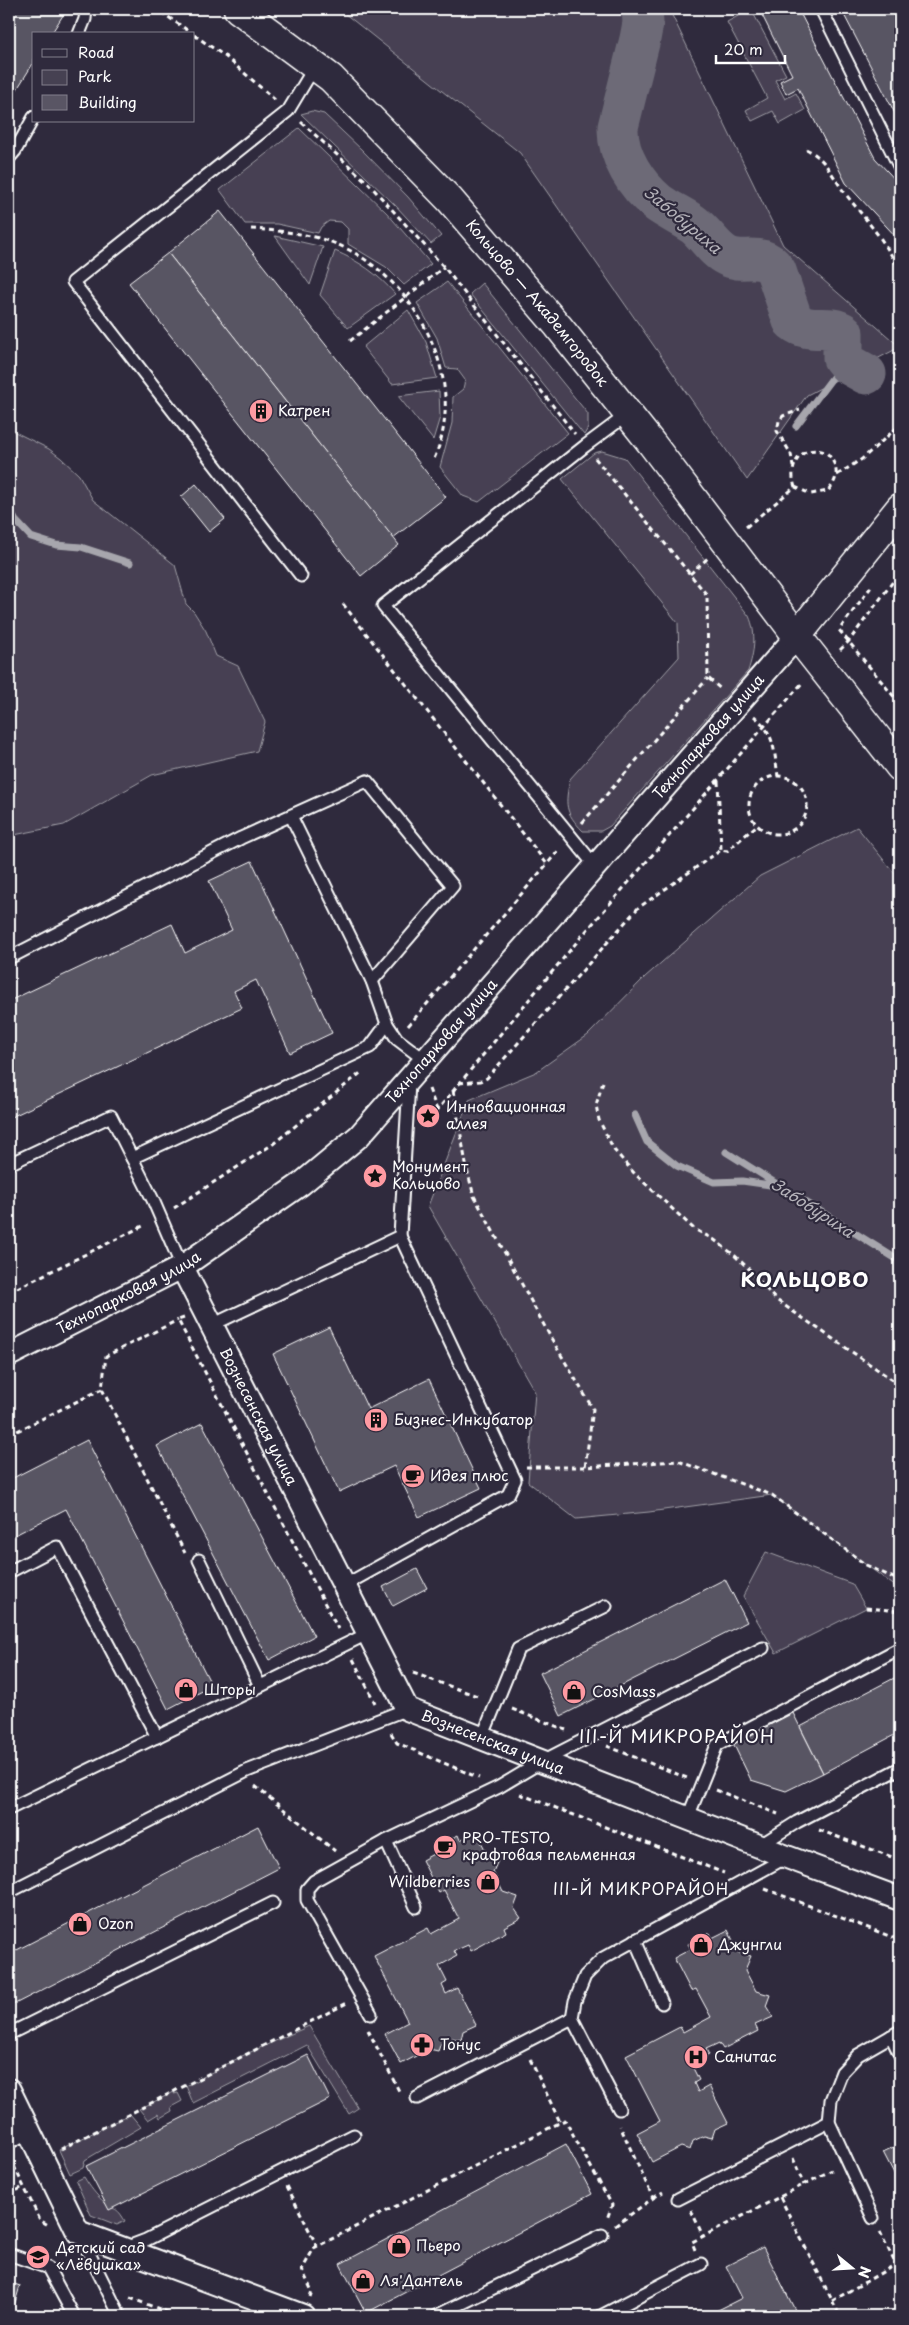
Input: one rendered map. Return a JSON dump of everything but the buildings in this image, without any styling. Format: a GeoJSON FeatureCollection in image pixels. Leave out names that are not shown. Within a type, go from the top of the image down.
{"type":"FeatureCollection","features":[{"type":"Feature","properties":{"kind":"main road","name":"Кольцово — Академгородок"},"geometry":{"type":"LineString","coordinates":[[238,9],[331,78],[450,200],[558,326],[628,414],[797,636],[900,767]]}},
{"type":"Feature","properties":{"kind":"main road"},"geometry":{"type":"LineString","coordinates":[[797,636],[900,508]]}},
{"type":"Feature","properties":{"kind":"street","name":"Технопарковая улица"},"geometry":{"type":"LineString","coordinates":[[9,1355],[182,1266],[301,1184],[359,1136],[797,636]]}},
{"type":"Feature","properties":{"kind":"street","name":"Вознесенская улица"},"geometry":{"type":"LineString","coordinates":[[182,1266],[407,1709],[688,1817],[786,1857],[899,1895]]}},
{"type":"Feature","properties":{"kind":"street"},"geometry":{"type":"LineString","coordinates":[[9,2090],[78,2232],[306,2308]]}},
{"type":"Feature","properties":{"kind":"lane"},"geometry":{"type":"LineString","coordinates":[[80,32],[85,19],[86,9]]}},
{"type":"Feature","properties":{"kind":"lane"},"geometry":{"type":"LineString","coordinates":[[821,9],[900,168]]}},
{"type":"Feature","properties":{"kind":"lane"},"geometry":{"type":"LineString","coordinates":[[301,576],[73,282],[288,111],[316,66]]}},
{"type":"Feature","properties":{"kind":"lane"},"geometry":{"type":"LineString","coordinates":[[9,158],[16,151],[32,121]]}},
{"type":"Feature","properties":{"kind":"lane"},"geometry":{"type":"LineString","coordinates":[[596,867],[383,606],[628,414]]}},
{"type":"Feature","properties":{"kind":"lane"},"geometry":{"type":"LineString","coordinates":[[9,958],[242,838],[367,781],[453,886],[372,981]]}},
{"type":"Feature","properties":{"kind":"lane"},"geometry":{"type":"LineString","coordinates":[[291,816],[372,981],[387,1024],[397,1039],[426,1061]]}},
{"type":"Feature","properties":{"kind":"lane"},"geometry":{"type":"LineString","coordinates":[[132,1158],[370,1047],[387,1024]]}},
{"type":"Feature","properties":{"kind":"lane"},"geometry":{"type":"LineString","coordinates":[[345,1585],[508,1495],[515,1480],[400,1236],[409,1081]]}},
{"type":"Feature","properties":{"kind":"lane"},"geometry":{"type":"LineString","coordinates":[[9,1164],[111,1116],[157,1208],[182,1266]]}},
{"type":"Feature","properties":{"kind":"lane"},"geometry":{"type":"LineString","coordinates":[[209,1320],[400,1236]]}},
{"type":"Feature","properties":{"kind":"lane"},"geometry":{"type":"LineString","coordinates":[[9,1572],[57,1547],[157,1737]]}},
{"type":"Feature","properties":{"kind":"lane"},"geometry":{"type":"LineString","coordinates":[[199,1560],[260,1686]]}},
{"type":"Feature","properties":{"kind":"lane"},"geometry":{"type":"LineString","coordinates":[[482,1738],[518,1649],[606,1606]]}},
{"type":"Feature","properties":{"kind":"lane"},"geometry":{"type":"LineString","coordinates":[[9,1804],[11,1808],[369,1633]]}},
{"type":"Feature","properties":{"kind":"lane"},"geometry":{"type":"LineString","coordinates":[[371,2014],[308,1900],[307,1889],[314,1881],[386,1842],[499,1787],[541,1762],[763,1648]]}},
{"type":"Feature","properties":{"kind":"lane"},"geometry":{"type":"LineString","coordinates":[[688,1817],[717,1744],[900,1648]]}},
{"type":"Feature","properties":{"kind":"lane"},"geometry":{"type":"LineString","coordinates":[[9,1892],[240,1774],[407,1709]]}},
{"type":"Feature","properties":{"kind":"lane"},"geometry":{"type":"LineString","coordinates":[[759,1846],[797,1822],[900,1768]]}},
{"type":"Feature","properties":{"kind":"lane"},"geometry":{"type":"LineString","coordinates":[[386,1842],[416,1907]]}},
{"type":"Feature","properties":{"kind":"lane"},"geometry":{"type":"LineString","coordinates":[[619,2109],[572,2018],[575,2000],[584,1976],[603,1958],[786,1857]]}},
{"type":"Feature","properties":{"kind":"lane"},"geometry":{"type":"LineString","coordinates":[[9,2034],[273,1903]]}},
{"type":"Feature","properties":{"kind":"lane"},"geometry":{"type":"LineString","coordinates":[[635,1940],[662,2003]]}},
{"type":"Feature","properties":{"kind":"lane"},"geometry":{"type":"LineString","coordinates":[[417,2098],[572,2018]]}},
{"type":"Feature","properties":{"kind":"lane"},"geometry":{"type":"LineString","coordinates":[[874,2218],[829,2122],[831,2100],[842,2072],[858,2055],[896,2034],[900,2055]]}},
{"type":"Feature","properties":{"kind":"lane"},"geometry":{"type":"LineString","coordinates":[[678,2199],[829,2122]]}},
{"type":"Feature","properties":{"kind":"lane"},"geometry":{"type":"LineString","coordinates":[[9,2143],[29,2132]]}},
{"type":"Feature","properties":{"kind":"lane"},"geometry":{"type":"LineString","coordinates":[[123,2248],[146,2240],[354,2135]]}},
{"type":"Feature","properties":{"kind":"lane"},"geometry":{"type":"LineString","coordinates":[[78,2232],[119,2316]]}},
{"type":"Feature","properties":{"kind":"lane"},"geometry":{"type":"LineString","coordinates":[[436,2316],[602,2235]]}},
{"type":"Feature","properties":{"kind":"lane"},"geometry":{"type":"LineString","coordinates":[[9,2254],[48,2268],[74,2316]]}},
{"type":"Feature","properties":{"kind":"lane"},"geometry":{"type":"LineString","coordinates":[[601,2316],[701,2264]]}},
{"type":"Feature","properties":{"kind":"path"},"geometry":{"type":"LineString","coordinates":[[161,12],[190,32]]}},
{"type":"Feature","properties":{"kind":"path"},"geometry":{"type":"LineString","coordinates":[[195,35],[226,57],[368,183],[444,268],[585,446],[707,595],[708,678],[766,726],[773,744],[778,776]]}},
{"type":"Feature","properties":{"kind":"path"},"geometry":{"type":"LineString","coordinates":[[806,149],[823,161],[884,241],[900,270]]}},
{"type":"Feature","properties":{"kind":"path"},"geometry":{"type":"LineString","coordinates":[[251,229],[289,232],[326,240],[351,251],[383,273],[406,297],[431,340],[445,384],[445,417],[434,461]]}},
{"type":"Feature","properties":{"kind":"path"},"geometry":{"type":"LineString","coordinates":[[350,341],[444,268]]}},
{"type":"Feature","properties":{"kind":"path"},"geometry":{"type":"LineString","coordinates":[[800,410],[784,416],[777,427],[777,431],[791,454],[792,478],[795,487],[802,492],[820,494],[828,491],[837,476],[862,459],[900,425]]}},
{"type":"Feature","properties":{"kind":"path"},"geometry":{"type":"LineString","coordinates":[[793,467],[804,451],[820,450],[827,453],[833,460],[837,476]]}},
{"type":"Feature","properties":{"kind":"path"},"geometry":{"type":"LineString","coordinates":[[690,574],[795,487]]}},
{"type":"Feature","properties":{"kind":"path"},"geometry":{"type":"LineString","coordinates":[[404,1150],[581,936],[766,726],[797,688],[849,641],[900,572]]}},
{"type":"Feature","properties":{"kind":"path"},"geometry":{"type":"LineString","coordinates":[[872,586],[839,630],[900,704]]}},
{"type":"Feature","properties":{"kind":"path"},"geometry":{"type":"LineString","coordinates":[[343,604],[547,864]]}},
{"type":"Feature","properties":{"kind":"path"},"geometry":{"type":"LineString","coordinates":[[778,776],[795,781],[805,794],[807,810],[805,818],[794,830],[778,835],[762,831],[756,826],[749,810],[751,793],[762,780],[778,776]]}},
{"type":"Feature","properties":{"kind":"path"},"geometry":{"type":"LineString","coordinates":[[718,781],[721,850]]}},
{"type":"Feature","properties":{"kind":"path"},"geometry":{"type":"LineString","coordinates":[[459,1084],[481,1081],[487,1078],[638,908],[721,850],[727,851],[756,826]]}},
{"type":"Feature","properties":{"kind":"path"},"geometry":{"type":"LineString","coordinates":[[603,1082],[596,1105],[599,1120],[614,1150],[635,1174],[694,1229],[713,1239],[750,1269],[775,1299],[900,1385]]}},
{"type":"Feature","properties":{"kind":"path"},"geometry":{"type":"LineString","coordinates":[[453,1090],[467,1170],[474,1196],[555,1345],[593,1409],[585,1467]]}},
{"type":"Feature","properties":{"kind":"path"},"geometry":{"type":"LineString","coordinates":[[199,1560],[188,1559],[102,1388],[106,1356],[191,1314],[209,1320]]}},
{"type":"Feature","properties":{"kind":"path"},"geometry":{"type":"LineString","coordinates":[[178,1320],[397,1743],[499,1787],[900,1940]]}},
{"type":"Feature","properties":{"kind":"path"},"geometry":{"type":"LineString","coordinates":[[9,1435],[102,1388]]}},
{"type":"Feature","properties":{"kind":"path"},"geometry":{"type":"LineString","coordinates":[[512,1474],[526,1467],[585,1467],[678,1461],[772,1495],[866,1565],[900,1581]]}},
{"type":"Feature","properties":{"kind":"path"},"geometry":{"type":"LineString","coordinates":[[866,1608],[900,1611]]}},
{"type":"Feature","properties":{"kind":"path"},"geometry":{"type":"LineString","coordinates":[[368,1688],[408,1671],[497,1703],[797,1822],[900,1860]]}},
{"type":"Feature","properties":{"kind":"path"},"geometry":{"type":"LineString","coordinates":[[240,1774],[348,1862]]}},
{"type":"Feature","properties":{"kind":"path"},"geometry":{"type":"LineString","coordinates":[[42,2158],[361,1996]]}},
{"type":"Feature","properties":{"kind":"path"},"geometry":{"type":"LineString","coordinates":[[371,2014],[362,2018],[399,2093],[409,2088],[417,2098]]}},
{"type":"Feature","properties":{"kind":"path"},"geometry":{"type":"LineString","coordinates":[[522,2043],[560,2122]]}},
{"type":"Feature","properties":{"kind":"path"},"geometry":{"type":"LineString","coordinates":[[602,2235],[653,2198],[619,2123],[619,2109]]}},
{"type":"Feature","properties":{"kind":"path"},"geometry":{"type":"LineString","coordinates":[[306,2308],[312,2291],[302,2270],[314,2248],[565,2120],[612,2205],[602,2235]]}},
{"type":"Feature","properties":{"kind":"path"},"geometry":{"type":"LineString","coordinates":[[786,2144],[804,2185]]}},
{"type":"Feature","properties":{"kind":"path"},"geometry":{"type":"LineString","coordinates":[[701,2264],[692,2242],[848,2162]]}},
{"type":"Feature","properties":{"kind":"path"},"geometry":{"type":"LineString","coordinates":[[280,2172],[317,2246]]}},
{"type":"Feature","properties":{"kind":"path"},"geometry":{"type":"LineString","coordinates":[[9,2195],[24,2186]]}},
{"type":"Feature","properties":{"kind":"path"},"geometry":{"type":"LineString","coordinates":[[780,2197],[839,2314],[831,2316]]}},
{"type":"Feature","properties":{"kind":"path"},"geometry":{"type":"LineString","coordinates":[[874,2218],[900,2273]]}},
{"type":"Feature","properties":{"kind":"path"},"geometry":{"type":"LineString","coordinates":[[698,2224],[703,2236]]}},
{"type":"Feature","properties":{"kind":"path"},"geometry":{"type":"LineString","coordinates":[[832,2301],[900,2262]]}},
{"type":"Feature","properties":{"kind":"path"},"geometry":{"type":"LineString","coordinates":[[106,2289],[178,2316]]}},
{"type":"Feature","properties":{"kind":"green space"},"geometry":{"type":"Polygon","coordinates":[[[339,9],[669,9],[783,245],[900,347],[807,395],[747,480],[520,153],[339,9]]]}},
{"type":"Feature","properties":{"kind":"green space"},"geometry":{"type":"Polygon","coordinates":[[[751,9],[786,75],[775,80],[785,99],[796,93],[805,110],[780,124],[773,111],[752,121],[746,110],[767,98],[727,22],[751,9]]]}},
{"type":"Feature","properties":{"kind":"green space"},"geometry":{"type":"Polygon","coordinates":[[[312,111],[324,114],[362,150],[408,197],[441,236],[431,244],[396,206],[301,114],[312,111]]]}},
{"type":"Feature","properties":{"kind":"green space"},"geometry":{"type":"Polygon","coordinates":[[[299,128],[387,213],[431,264],[404,285],[386,267],[348,244],[348,229],[341,222],[329,221],[321,227],[318,233],[277,224],[245,224],[220,190],[299,128]]]}},
{"type":"Feature","properties":{"kind":"green space"},"geometry":{"type":"Polygon","coordinates":[[[275,236],[323,247],[310,285],[275,236]]]}},
{"type":"Feature","properties":{"kind":"green space"},"geometry":{"type":"Polygon","coordinates":[[[335,251],[368,269],[395,294],[348,328],[320,295],[335,251]]]}},
{"type":"Feature","properties":{"kind":"green space"},"geometry":{"type":"Polygon","coordinates":[[[447,282],[568,433],[479,502],[463,496],[440,467],[452,423],[453,397],[463,389],[465,380],[457,369],[446,368],[437,338],[417,303],[447,282]]]}},
{"type":"Feature","properties":{"kind":"green space"},"geometry":{"type":"Polygon","coordinates":[[[482,283],[588,414],[588,428],[584,435],[470,294],[482,283]]]}},
{"type":"Feature","properties":{"kind":"green space"},"geometry":{"type":"Polygon","coordinates":[[[408,310],[426,342],[437,378],[392,384],[363,347],[408,310]]]}},
{"type":"Feature","properties":{"kind":"green space"},"geometry":{"type":"Polygon","coordinates":[[[439,391],[440,417],[433,440],[398,396],[439,391]]]}},
{"type":"Feature","properties":{"kind":"green space"},"geometry":{"type":"Polygon","coordinates":[[[9,429],[49,449],[61,458],[79,475],[93,500],[175,565],[186,604],[194,612],[206,631],[216,656],[238,666],[265,722],[257,751],[152,775],[64,825],[9,836],[9,429]]]}},
{"type":"Feature","properties":{"kind":"green space"},"geometry":{"type":"Polygon","coordinates":[[[602,451],[625,458],[749,616],[752,623],[754,644],[748,671],[610,826],[601,831],[583,831],[569,813],[567,795],[570,779],[679,657],[678,623],[562,479],[594,453],[602,451]]]}},
{"type":"Feature","properties":{"kind":"green space"},"geometry":{"type":"Polygon","coordinates":[[[857,827],[900,880],[900,1590],[772,1495],[649,1512],[576,1519],[528,1482],[535,1392],[428,1206],[469,1100],[536,1072],[588,1035],[645,977],[760,876],[857,827]]]}},
{"type":"Feature","properties":{"kind":"green space"},"geometry":{"type":"Polygon","coordinates":[[[766,1552],[852,1584],[866,1608],[776,1653],[743,1596],[766,1552]]]}},
{"type":"Feature","properties":{"kind":"green space"},"geometry":{"type":"Polygon","coordinates":[[[309,2026],[358,2108],[349,2114],[307,2045],[193,2103],[186,2086],[244,2055],[309,2026]]]}},
{"type":"Feature","properties":{"kind":"green space"},"geometry":{"type":"Polygon","coordinates":[[[176,2091],[174,2094],[178,2093],[182,2101],[171,2107],[172,2111],[160,2118],[158,2114],[148,2120],[139,2109],[176,2091]]]}},
{"type":"Feature","properties":{"kind":"green space"},"geometry":{"type":"Polygon","coordinates":[[[130,2114],[141,2127],[85,2160],[83,2168],[70,2174],[59,2150],[130,2114]]]}},
{"type":"Feature","properties":{"kind":"green space"},"geometry":{"type":"Polygon","coordinates":[[[84,2177],[99,2197],[108,2206],[117,2211],[125,2221],[117,2225],[91,2215],[76,2181],[84,2177]]]}},
{"type":"Feature","properties":{"kind":"waterway","name":"Забобуриха"},"geometry":{"type":"LineString","coordinates":[[642,9],[643,23],[640,39],[618,127],[624,159],[635,179],[658,203],[694,225],[722,253],[733,258],[759,259],[771,265],[776,271],[793,321],[806,327],[832,329],[843,333],[843,358],[848,364],[866,374]]}},
{"type":"Feature","properties":{"kind":"waterway"},"geometry":{"type":"LineString","coordinates":[[796,426],[845,361]]}},
{"type":"Feature","properties":{"kind":"waterway"},"geometry":{"type":"LineString","coordinates":[[9,509],[16,521],[31,537],[56,545],[81,547],[130,563]]}},
{"type":"Feature","properties":{"kind":"waterway"},"geometry":{"type":"LineString","coordinates":[[635,1115],[647,1142],[677,1166],[714,1182],[742,1181],[777,1186]]}},
{"type":"Feature","properties":{"kind":"waterway","name":"Забобуриха"},"geometry":{"type":"LineString","coordinates":[[726,1152],[898,1260],[900,1264]]}},
{"type":"Feature","properties":{"kind":"place","name":"Катрен"},"geometry":{"type":"Point","coordinates":[261,411]}},
{"type":"Feature","properties":{"kind":"place","name":"Инновационная аллея"},"geometry":{"type":"Point","coordinates":[428,1116]}},
{"type":"Feature","properties":{"kind":"place","name":"Монумент Кольцово"},"geometry":{"type":"Point","coordinates":[375,1176]}},
{"type":"Feature","properties":{"kind":"place","name":"Бизнес-Инкубатор"},"geometry":{"type":"Point","coordinates":[376,1420]}},
{"type":"Feature","properties":{"kind":"place","name":"Идея плюс"},"geometry":{"type":"Point","coordinates":[413,1476]}},
{"type":"Feature","properties":{"kind":"place","name":"Шторы"},"geometry":{"type":"Point","coordinates":[186,1690]}},
{"type":"Feature","properties":{"kind":"place","name":"CosMass"},"geometry":{"type":"Point","coordinates":[574,1692]}},
{"type":"Feature","properties":{"kind":"place","name":"PRO-TESTO, крафтовая пельменная"},"geometry":{"type":"Point","coordinates":[445,1847]}},
{"type":"Feature","properties":{"kind":"place","name":"Wildberries"},"geometry":{"type":"Point","coordinates":[488,1882]}},
{"type":"Feature","properties":{"kind":"place","name":"Ozon"},"geometry":{"type":"Point","coordinates":[80,1924]}},
{"type":"Feature","properties":{"kind":"place","name":"Джунгли"},"geometry":{"type":"Point","coordinates":[701,1945]}},
{"type":"Feature","properties":{"kind":"place","name":"Тонус"},"geometry":{"type":"Point","coordinates":[422,2045]}},
{"type":"Feature","properties":{"kind":"place","name":"Санитас"},"geometry":{"type":"Point","coordinates":[696,2057]}},
{"type":"Feature","properties":{"kind":"place","name":"Пьеро"},"geometry":{"type":"Point","coordinates":[399,2246]}},
{"type":"Feature","properties":{"kind":"place","name":"Детский сад «Лёвушка»"},"geometry":{"type":"Point","coordinates":[38,2257]}},
{"type":"Feature","properties":{"kind":"place","name":"Ля'Дантель"},"geometry":{"type":"Point","coordinates":[363,2281]}},
{"type":"Feature","properties":{"kind":"district","name":"КОЛЬЦОВО"},"geometry":{"type":"Point","coordinates":[805,1280]}},
{"type":"Feature","properties":{"kind":"district","name":"III-Й МИКРОРАЙОН"},"geometry":{"type":"Point","coordinates":[677,1737]}},
{"type":"Feature","properties":{"kind":"district","name":"III-Й МИКРОРАЙОН"},"geometry":{"type":"Point","coordinates":[641,1889]}}]}
